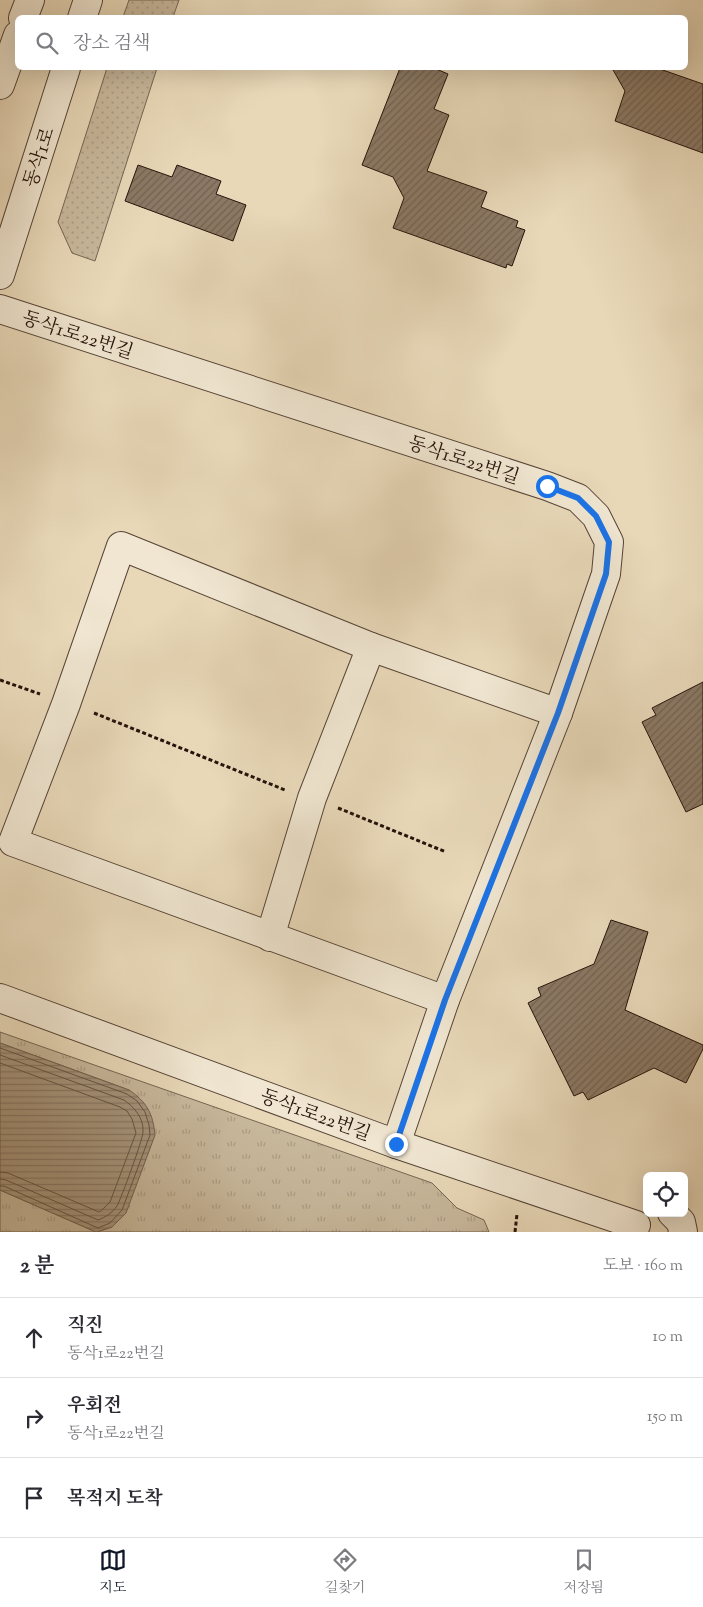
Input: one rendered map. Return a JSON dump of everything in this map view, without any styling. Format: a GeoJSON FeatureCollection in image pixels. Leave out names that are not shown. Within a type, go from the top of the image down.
{"type":"FeatureCollection","features":[{"type":"Feature","properties":{"kind":"street"},"geometry":{"type":"LineString","coordinates":[[25,15],[30,0]]}},
{"type":"Feature","properties":{"kind":"street"},"geometry":{"type":"LineString","coordinates":[[83,15],[88,0]]}},
{"type":"Feature","properties":{"kind":"street"},"geometry":{"type":"LineString","coordinates":[[0,85],[15,43]]}},
{"type":"Feature","properties":{"kind":"street","name":"동삭1로"},"geometry":{"type":"LineString","coordinates":[[0,274],[65,70]]}},
{"type":"Feature","properties":{"kind":"street","name":"동삭1로22번길"},"geometry":{"type":"LineString","coordinates":[[0,309],[538,482],[578,498],[596,516],[609,542],[606,574],[558,713],[445,1000],[396,1144],[0,998]]}},
{"type":"Feature","properties":{"kind":"street"},"geometry":{"type":"LineString","coordinates":[[445,1000],[13,842],[66,704],[121,546],[371,647],[558,713]]}},
{"type":"Feature","properties":{"kind":"street"},"geometry":{"type":"LineString","coordinates":[[270,937],[312,798],[371,647]]}},
{"type":"Feature","properties":{"kind":"street"},"geometry":{"type":"LineString","coordinates":[[396,1144],[639,1223]]}},
{"type":"Feature","properties":{"kind":"street"},"geometry":{"type":"LineString","coordinates":[[676,1217],[681,1222],[683,1232]]}},
{"type":"Feature","properties":{"kind":"path"},"geometry":{"type":"LineString","coordinates":[[0,680],[42,694]]}},
{"type":"Feature","properties":{"kind":"path"},"geometry":{"type":"LineString","coordinates":[[94,713],[293,793]]}},
{"type":"Feature","properties":{"kind":"path"},"geometry":{"type":"LineString","coordinates":[[336,808],[446,852]]}},
{"type":"Feature","properties":{"kind":"path"},"geometry":{"type":"LineString","coordinates":[[514,1232],[517,1214]]}},
{"type":"Feature","properties":{"kind":"green space"},"geometry":{"type":"Polygon","coordinates":[[[129,0],[179,0],[174,15],[124,15],[129,0]]]}},
{"type":"Feature","properties":{"kind":"green space"},"geometry":{"type":"Polygon","coordinates":[[[106,70],[156,70],[95,261],[72,253],[58,222],[106,70]]]}},
{"type":"Feature","properties":{"kind":"green space"},"geometry":{"type":"Polygon","coordinates":[[[0,1032],[432,1183],[457,1208],[484,1220],[489,1232],[97,1232],[112,1227],[129,1090],[0,1043],[0,1032]]]}},
{"type":"Feature","properties":{"kind":"green space"},"geometry":{"type":"Polygon","coordinates":[[[0,1190],[96,1232],[0,1232],[0,1190]]]}},
{"type":"Feature","properties":{"kind":"water"},"geometry":{"type":"Polygon","coordinates":[[[0,1043],[129,1090],[145,1104],[153,1121],[155,1135],[126,1213],[112,1227],[96,1232],[0,1190],[0,1043]]]}},
{"type":"Feature","properties":{"kind":"building"},"geometry":{"type":"Polygon","coordinates":[[[399,70],[439,70],[448,74],[434,109],[449,115],[427,171],[487,192],[481,207],[518,221],[516,227],[525,230],[512,266],[507,264],[506,268],[393,228],[404,198],[393,177],[362,165],[399,70]]]}},
{"type":"Feature","properties":{"kind":"building"},"geometry":{"type":"Polygon","coordinates":[[[613,70],[663,70],[703,84],[703,153],[615,121],[625,91],[613,70]]]}},
{"type":"Feature","properties":{"kind":"building"},"geometry":{"type":"Polygon","coordinates":[[[138,165],[172,177],[177,165],[221,181],[216,194],[246,205],[233,241],[125,201],[138,165]]]}},
{"type":"Feature","properties":{"kind":"building"},"geometry":{"type":"Polygon","coordinates":[[[703,682],[703,804],[686,812],[642,722],[656,715],[652,708],[703,682]]]}},
{"type":"Feature","properties":{"kind":"building"},"geometry":{"type":"Polygon","coordinates":[[[611,920],[648,932],[625,1010],[703,1045],[703,1049],[686,1083],[654,1068],[588,1100],[583,1092],[574,1096],[528,1003],[541,996],[538,988],[594,964],[611,920]]]}},
{"type":"Feature","properties":{"kind":"route"},"geometry":{"type":"LineString","coordinates":[[396,1144],[445,1000],[558,713],[606,574],[609,542],[596,516],[578,498],[547,486]]}}]}
